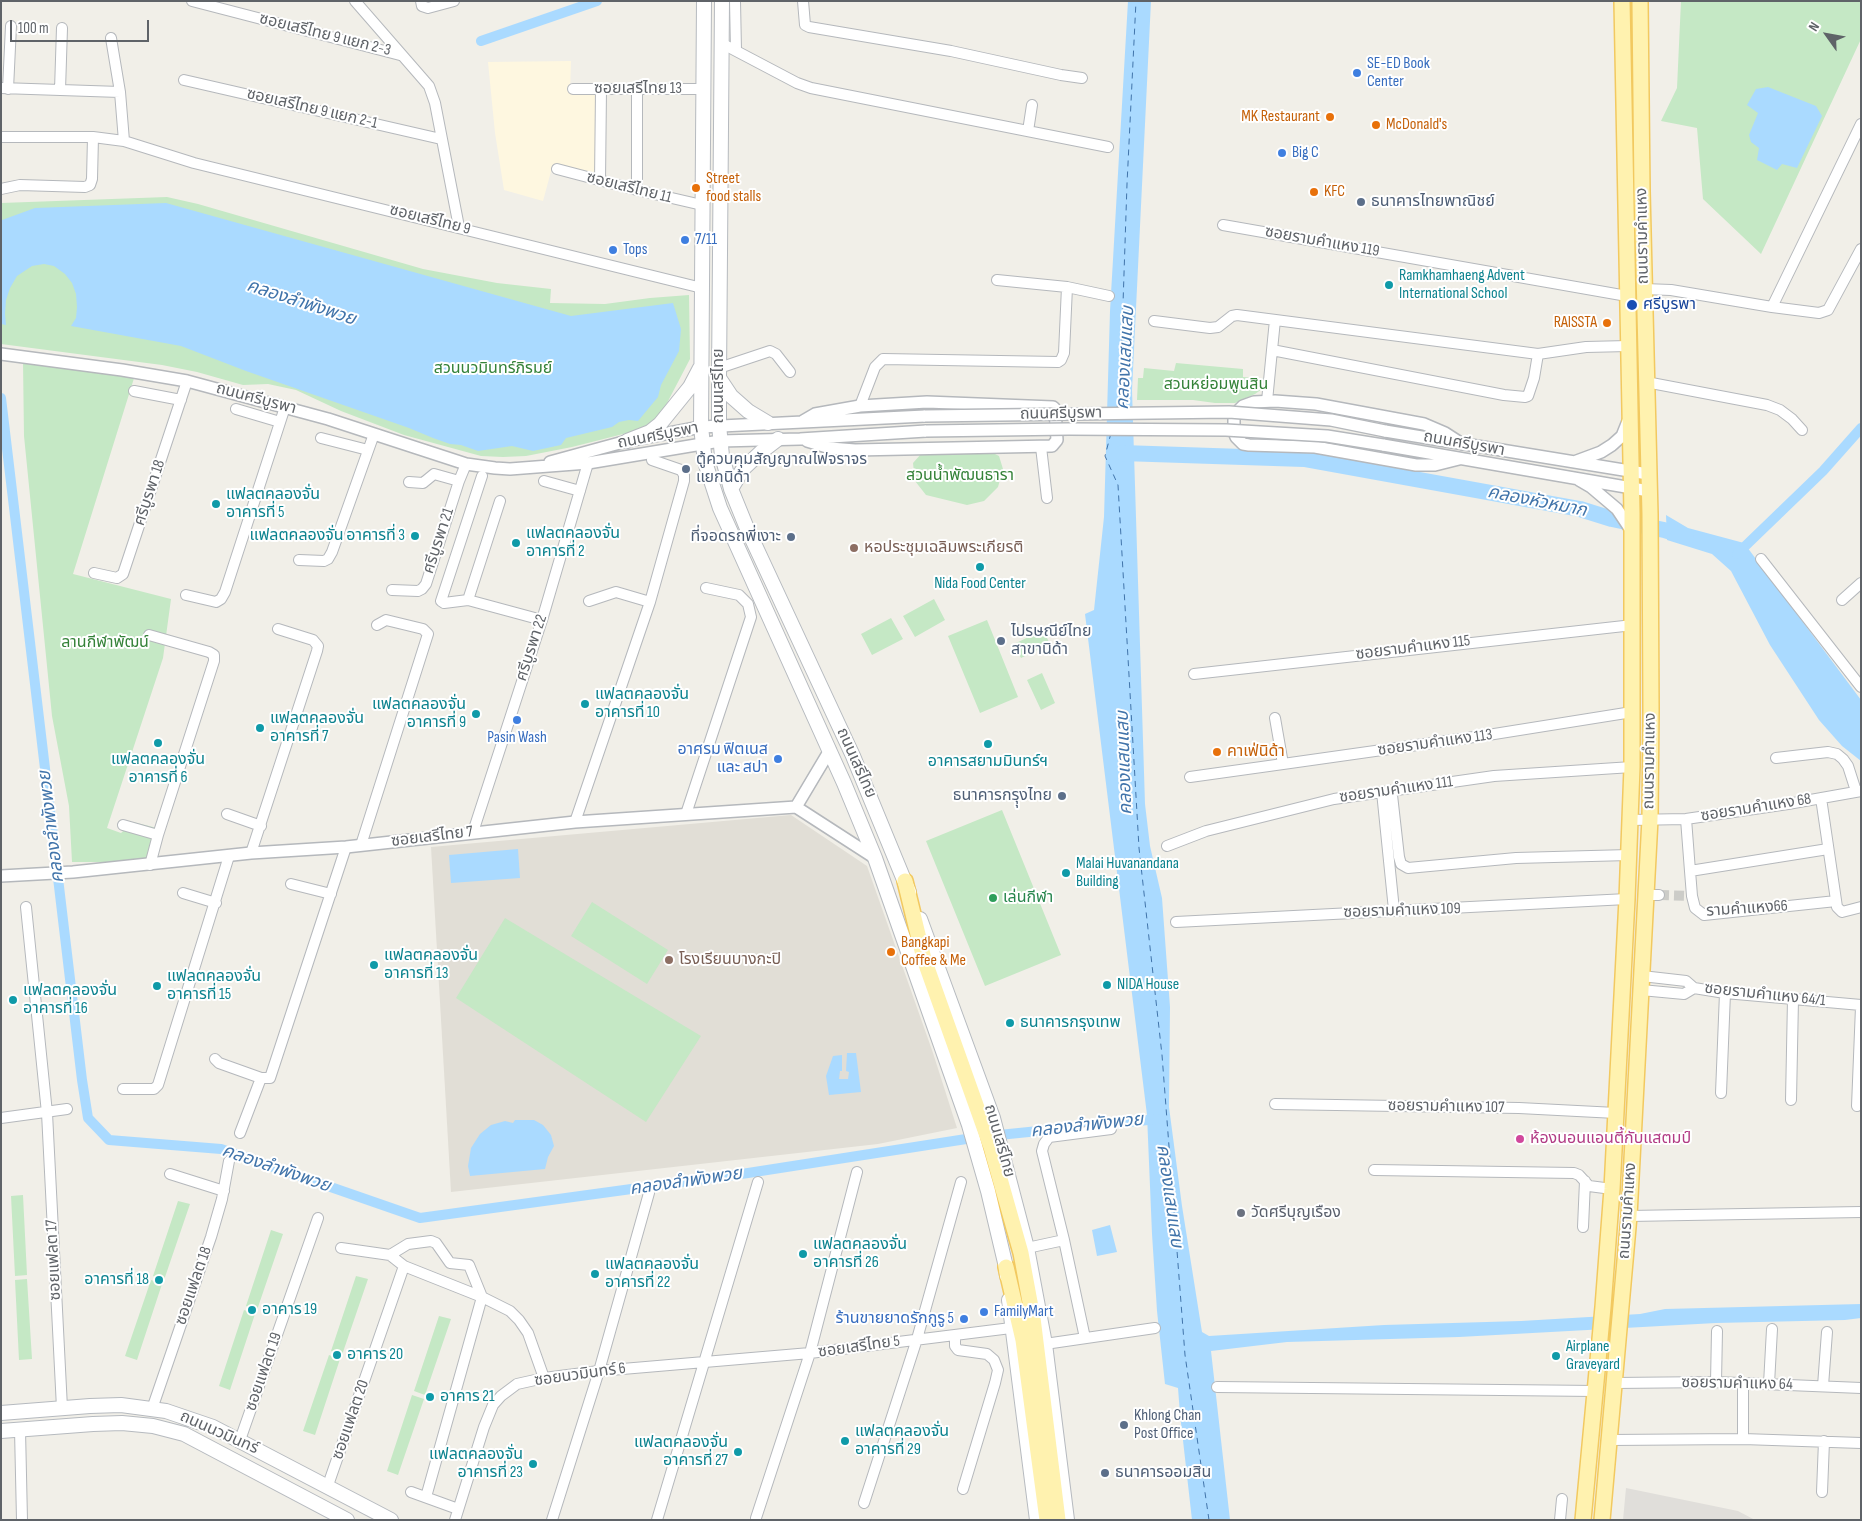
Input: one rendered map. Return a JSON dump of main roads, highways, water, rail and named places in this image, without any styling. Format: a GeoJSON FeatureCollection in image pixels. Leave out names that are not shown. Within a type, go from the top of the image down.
{"type":"FeatureCollection","features":[{"type":"Feature","properties":{"kind":"main road","name":"ถนนเสรีไทย"},"geometry":{"type":"LineString","coordinates":[[704,1],[702,443],[712,487],[720,508],[830,750],[875,858],[969,1124],[988,1191],[1006,1267],[1011,1328],[1037,1520]]}},
{"type":"Feature","properties":{"kind":"main road","name":"ถนนเสรีไทย"},"geometry":{"type":"LineString","coordinates":[[722,1],[720,441],[731,489],[759,555],[853,756],[905,881],[1000,1138],[1027,1248],[1045,1344],[1066,1520]]}},
{"type":"Feature","properties":{"kind":"main road","name":"ถนนรามคำแหง"},"geometry":{"type":"LineString","coordinates":[[1584,1519],[1612,1189],[1632,766],[1632,513],[1622,1]]}},
{"type":"Feature","properties":{"kind":"main road","name":"ถนนรามคำแหง"},"geometry":{"type":"LineString","coordinates":[[1602,1520],[1628,1216],[1642,983],[1653,895],[1650,819],[1650,514],[1644,288],[1640,1]]}},
{"type":"Feature","properties":{"kind":"main road"},"geometry":{"type":"LineString","coordinates":[[626,441],[650,432],[660,424],[690,386],[701,365]]}},
{"type":"Feature","properties":{"kind":"main road"},"geometry":{"type":"LineString","coordinates":[[719,373],[731,396],[768,423]]}},
{"type":"Feature","properties":{"kind":"main road"},"geometry":{"type":"LineString","coordinates":[[731,489],[743,469],[778,439]]}},
{"type":"Feature","properties":{"kind":"main road"},"geometry":{"type":"LineString","coordinates":[[905,881],[924,959],[998,1169],[1024,1269],[1033,1318],[1058,1520]]}},
{"type":"Feature","properties":{"kind":"main road"},"geometry":{"type":"LineString","coordinates":[[1006,1267],[1023,1340],[1047,1520]]}},
{"type":"Feature","properties":{"kind":"main road","name":"ถนนนวมินทร์"},"geometry":{"type":"LineString","coordinates":[[1,1413],[121,1406],[152,1409],[188,1417],[240,1440],[391,1520]]}},
{"type":"Feature","properties":{"kind":"main road","name":"ถนนนวมินทร์"},"geometry":{"type":"LineString","coordinates":[[1,1432],[93,1424],[153,1426],[184,1434],[347,1520]]}},
{"type":"Feature","properties":{"kind":"water","name":"คลองแสนแสบ"},"geometry":{"type":"Polygon","coordinates":[[[1128,1],[1151,1],[1132,390],[1145,804],[1150,846],[1162,898],[1170,1007],[1169,1107],[1182,1206],[1202,1332],[1209,1336],[1384,1325],[1521,1321],[1640,1314],[1665,1309],[1861,1304],[1861,1318],[1845,1320],[1716,1323],[1459,1337],[1287,1342],[1211,1351],[1230,1520],[1192,1520],[1178,1388],[1165,1384],[1157,1311],[1147,1115],[1085,614],[1094,610],[1104,517],[1110,311],[1128,1]]]}},
{"type":"Feature","properties":{"kind":"water"},"geometry":{"type":"Polygon","coordinates":[[[1768,87],[1816,106],[1822,116],[1797,168],[1782,164],[1777,170],[1757,160],[1759,148],[1751,142],[1749,135],[1758,113],[1747,105],[1756,89],[1768,87]]]}},
{"type":"Feature","properties":{"kind":"water","name":"สวนนวมินทร์ภิรมย์"},"geometry":{"type":"Polygon","coordinates":[[[166,203],[571,316],[673,303],[681,329],[679,351],[661,385],[658,397],[638,421],[619,422],[612,427],[566,438],[561,445],[533,451],[512,446],[478,451],[433,438],[181,346],[71,326],[76,318],[76,294],[72,283],[65,274],[54,266],[44,264],[32,266],[17,276],[6,300],[6,325],[1,324],[2,220],[35,208],[166,203]]]}},
{"type":"Feature","properties":{"kind":"water"},"geometry":{"type":"Polygon","coordinates":[[[1666,515],[1688,528],[1744,543],[1861,700],[1861,761],[1842,746],[1819,720],[1770,645],[1731,571],[1712,554],[1667,540],[1666,515]]]}},
{"type":"Feature","properties":{"kind":"water"},"geometry":{"type":"Polygon","coordinates":[[[518,849],[520,878],[451,883],[449,855],[518,849]]]}},
{"type":"Feature","properties":{"kind":"water"},"geometry":{"type":"Polygon","coordinates":[[[847,1053],[856,1053],[861,1092],[829,1095],[826,1076],[833,1056],[842,1055],[842,1071],[840,1071],[839,1079],[848,1079],[849,1072],[846,1071],[847,1053]]]}},
{"type":"Feature","properties":{"kind":"water"},"geometry":{"type":"Polygon","coordinates":[[[515,1120],[534,1120],[543,1125],[551,1135],[554,1146],[548,1157],[545,1169],[470,1176],[468,1166],[471,1148],[480,1134],[491,1125],[505,1121],[513,1123],[515,1120]]]}},
{"type":"Feature","properties":{"kind":"water"},"geometry":{"type":"Polygon","coordinates":[[[1110,1225],[1117,1252],[1097,1256],[1092,1230],[1110,1225]]]}},
{"type":"Feature","properties":{"kind":"waterway"},"geometry":{"type":"LineString","coordinates":[[481,41],[597,1]]}},
{"type":"Feature","properties":{"kind":"waterway","name":"คลองลำพังพวย"},"geometry":{"type":"LineString","coordinates":[[1,398],[82,1080],[88,1118],[109,1140],[221,1149],[420,1218],[748,1173],[979,1137],[1158,1119]]}},
{"type":"Feature","properties":{"kind":"waterway"},"geometry":{"type":"LineString","coordinates":[[1737,554],[1823,471],[1861,428]]}},
{"type":"Feature","properties":{"kind":"waterway","name":"คลองหัวหมาก"},"geometry":{"type":"LineString","coordinates":[[1122,453],[1304,459],[1580,509],[1686,537]]}},
{"type":"Feature","properties":{"kind":"tunnel"},"geometry":{"type":"LineString","coordinates":[[1659,895],[1691,896]]}},
{"type":"Feature","properties":{"kind":"place","name":"SE-ED Book Center"},"geometry":{"type":"Point","coordinates":[1357,73]}},
{"type":"Feature","properties":{"kind":"place","name":"MK Restaurant"},"geometry":{"type":"Point","coordinates":[1330,117]}},
{"type":"Feature","properties":{"kind":"place","name":"McDonald's"},"geometry":{"type":"Point","coordinates":[1376,125]}},
{"type":"Feature","properties":{"kind":"place","name":"Big C"},"geometry":{"type":"Point","coordinates":[1282,153]}},
{"type":"Feature","properties":{"kind":"place","name":"Street food stalls"},"geometry":{"type":"Point","coordinates":[696,188]}},
{"type":"Feature","properties":{"kind":"place","name":"KFC"},"geometry":{"type":"Point","coordinates":[1314,192]}},
{"type":"Feature","properties":{"kind":"place","name":"ธนาคารไทยพาณิชย์"},"geometry":{"type":"Point","coordinates":[1361,202]}},
{"type":"Feature","properties":{"kind":"place","name":"7/11"},"geometry":{"type":"Point","coordinates":[685,240]}},
{"type":"Feature","properties":{"kind":"place","name":"Tops"},"geometry":{"type":"Point","coordinates":[613,250]}},
{"type":"Feature","properties":{"kind":"place","name":"Ramkhamhaeng Advent International School"},"geometry":{"type":"Point","coordinates":[1389,285]}},
{"type":"Feature","properties":{"kind":"place","name":"ศรีบูรพา"},"geometry":{"type":"Point","coordinates":[1632,305]}},
{"type":"Feature","properties":{"kind":"place","name":"RAISSTA"},"geometry":{"type":"Point","coordinates":[1607,323]}},
{"type":"Feature","properties":{"kind":"place","name":"ตู้ควบคุมสัญญาณไฟจราจร แยกนิด้า"},"geometry":{"type":"Point","coordinates":[686,469]}},
{"type":"Feature","properties":{"kind":"place","name":"แฟลตคลองจั่น อาคารที่ 5"},"geometry":{"type":"Point","coordinates":[216,504]}},
{"type":"Feature","properties":{"kind":"place","name":"แฟลตคลองจั่น อาคารที่ 3"},"geometry":{"type":"Point","coordinates":[415,536]}},
{"type":"Feature","properties":{"kind":"place","name":"ที่จอดรถพี่เงาะ"},"geometry":{"type":"Point","coordinates":[791,537]}},
{"type":"Feature","properties":{"kind":"place","name":"แฟลตคลองจั่น อาคารที่ 2"},"geometry":{"type":"Point","coordinates":[516,543]}},
{"type":"Feature","properties":{"kind":"place","name":"หอประชุมเฉลิมพระเกียรติ"},"geometry":{"type":"Point","coordinates":[854,548]}},
{"type":"Feature","properties":{"kind":"place","name":"Nida Food Center"},"geometry":{"type":"Point","coordinates":[980,567]}},
{"type":"Feature","properties":{"kind":"place","name":"ไปรษณีย์ไทย สาขานิด้า"},"geometry":{"type":"Point","coordinates":[1001,641]}},
{"type":"Feature","properties":{"kind":"place","name":"แฟลตคลองจั่น อาคารที่ 10"},"geometry":{"type":"Point","coordinates":[585,704]}},
{"type":"Feature","properties":{"kind":"place","name":"แฟลตคลองจั่น อาคารที่ 9"},"geometry":{"type":"Point","coordinates":[476,714]}},
{"type":"Feature","properties":{"kind":"place","name":"Pasin Wash"},"geometry":{"type":"Point","coordinates":[517,720]}},
{"type":"Feature","properties":{"kind":"place","name":"แฟลตคลองจั่น อาคารที่ 7"},"geometry":{"type":"Point","coordinates":[260,728]}},
{"type":"Feature","properties":{"kind":"place","name":"แฟลตคลองจั่น อาคารที่ 6"},"geometry":{"type":"Point","coordinates":[158,743]}},
{"type":"Feature","properties":{"kind":"place","name":"อาคารสยามมินทร์ฯ"},"geometry":{"type":"Point","coordinates":[988,744]}},
{"type":"Feature","properties":{"kind":"place","name":"คาเฟ่นิด้า"},"geometry":{"type":"Point","coordinates":[1217,752]}},
{"type":"Feature","properties":{"kind":"place","name":"อาศรม ฟิตเนส และ สปา"},"geometry":{"type":"Point","coordinates":[778,759]}},
{"type":"Feature","properties":{"kind":"place","name":"ธนาคารกรุุงไทย"},"geometry":{"type":"Point","coordinates":[1062,796]}},
{"type":"Feature","properties":{"kind":"place","name":"Malai Huvanandana Building"},"geometry":{"type":"Point","coordinates":[1066,873]}},
{"type":"Feature","properties":{"kind":"place","name":"เล่นกีฬา"},"geometry":{"type":"Point","coordinates":[993,898]}},
{"type":"Feature","properties":{"kind":"place","name":"Bangkapi Coffee & Me"},"geometry":{"type":"Point","coordinates":[891,952]}},
{"type":"Feature","properties":{"kind":"place","name":"โรงเรียนบางกะปิ"},"geometry":{"type":"Point","coordinates":[669,960]}},
{"type":"Feature","properties":{"kind":"place","name":"แฟลตคลองจั่น อาคารที่ 13"},"geometry":{"type":"Point","coordinates":[374,965]}},
{"type":"Feature","properties":{"kind":"place","name":"NIDA House"},"geometry":{"type":"Point","coordinates":[1107,985]}},
{"type":"Feature","properties":{"kind":"place","name":"แฟลตคลองจั่น อาคารที่ 15"},"geometry":{"type":"Point","coordinates":[157,986]}},
{"type":"Feature","properties":{"kind":"place","name":"แฟลตคลองจั่น อาคารที่ 16"},"geometry":{"type":"Point","coordinates":[13,1000]}},
{"type":"Feature","properties":{"kind":"place","name":"ธนาคารกรุงเทพ"},"geometry":{"type":"Point","coordinates":[1010,1023]}},
{"type":"Feature","properties":{"kind":"place","name":"ห้องนอนแอนตี้กับแสตมป์"},"geometry":{"type":"Point","coordinates":[1520,1139]}},
{"type":"Feature","properties":{"kind":"place","name":"วัดศรีบุญเรือง"},"geometry":{"type":"Point","coordinates":[1241,1213]}},
{"type":"Feature","properties":{"kind":"place","name":"แฟลตคลองจั่น อาคารที่ 26"},"geometry":{"type":"Point","coordinates":[803,1254]}},
{"type":"Feature","properties":{"kind":"place","name":"แฟลตคลองจั่น อาคารที่ 22"},"geometry":{"type":"Point","coordinates":[595,1274]}},
{"type":"Feature","properties":{"kind":"place","name":"อาคารที่ 18"},"geometry":{"type":"Point","coordinates":[159,1280]}},
{"type":"Feature","properties":{"kind":"place","name":"อาคาร 19"},"geometry":{"type":"Point","coordinates":[252,1310]}},
{"type":"Feature","properties":{"kind":"place","name":"FamilyMart"},"geometry":{"type":"Point","coordinates":[984,1312]}},
{"type":"Feature","properties":{"kind":"place","name":"ร้านขายยาดรักกูรู 5"},"geometry":{"type":"Point","coordinates":[964,1319]}},
{"type":"Feature","properties":{"kind":"place","name":"อาคาร 20"},"geometry":{"type":"Point","coordinates":[337,1355]}},
{"type":"Feature","properties":{"kind":"place","name":"Airplane Graveyard"},"geometry":{"type":"Point","coordinates":[1556,1356]}},
{"type":"Feature","properties":{"kind":"place","name":"อาคาร 21"},"geometry":{"type":"Point","coordinates":[430,1397]}},
{"type":"Feature","properties":{"kind":"place","name":"Khlong Chan Post Office"},"geometry":{"type":"Point","coordinates":[1124,1425]}},
{"type":"Feature","properties":{"kind":"place","name":"แฟลตคลองจั่น อาคารที่ 29"},"geometry":{"type":"Point","coordinates":[845,1441]}},
{"type":"Feature","properties":{"kind":"place","name":"แฟลตคลองจั่น อาคารที่ 27"},"geometry":{"type":"Point","coordinates":[738,1452]}},
{"type":"Feature","properties":{"kind":"place","name":"แฟลตคลองจั่น อาคารที่ 23"},"geometry":{"type":"Point","coordinates":[533,1464]}},
{"type":"Feature","properties":{"kind":"place","name":"ธนาคารออมสิน"},"geometry":{"type":"Point","coordinates":[1105,1473]}},
{"type":"Feature","properties":{"kind":"park label","name":"สวนหย่อมพูนสิน"},"geometry":{"type":"Point","coordinates":[1216,385]}},
{"type":"Feature","properties":{"kind":"park label","name":"สวนน้ำพัฒนธารา"},"geometry":{"type":"Point","coordinates":[960,476]}},
{"type":"Feature","properties":{"kind":"park label","name":"ลานกีฬาพัฒน์"},"geometry":{"type":"Point","coordinates":[105,643]}}]}
